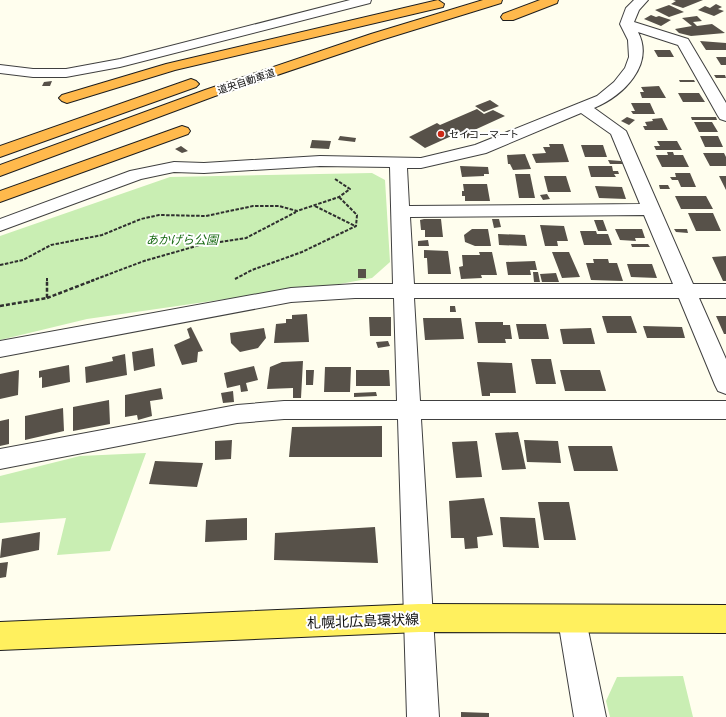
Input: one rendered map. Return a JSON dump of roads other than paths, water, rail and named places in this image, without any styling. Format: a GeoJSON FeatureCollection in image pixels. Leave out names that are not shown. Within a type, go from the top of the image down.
{"type":"FeatureCollection","features":[{"type":"Feature","properties":{"kind":"highway","name":"道央自動車道"},"geometry":{"type":"LineString","coordinates":[[219,75],[453,0]]}},
{"type":"Feature","properties":{"kind":"highway","name":"道央自動車道"},"geometry":{"type":"LineString","coordinates":[[0,171],[218,90],[376,37],[496,0]]}},
{"type":"Feature","properties":{"kind":"highway"},"geometry":{"type":"LineString","coordinates":[[508,17],[552,0]]}},
{"type":"Feature","properties":{"kind":"highway"},"geometry":{"type":"LineString","coordinates":[[67,98],[170,67],[438,4]]}},
{"type":"Feature","properties":{"kind":"highway","name":"道央自動車道"},"geometry":{"type":"LineString","coordinates":[[0,152],[204,80]]}},
{"type":"Feature","properties":{"kind":"highway"},"geometry":{"type":"LineString","coordinates":[[0,197],[182,131]]}},
{"type":"Feature","properties":{"kind":"main road","name":"札幌北広島環状線"},"geometry":{"type":"LineString","coordinates":[[0,636],[419,618],[726,620]]}},
{"type":"Feature","properties":{"kind":"street"},"geometry":{"type":"LineString","coordinates":[[0,69],[33,73],[66,73],[120,62],[365,0]]}},
{"type":"Feature","properties":{"kind":"street"},"geometry":{"type":"LineString","coordinates":[[0,226],[136,175],[174,167],[204,168],[320,161],[421,163],[480,149],[602,99],[619,85],[632,69],[636,56],[635,40],[627,24],[633,8],[642,0]]}},
{"type":"Feature","properties":{"kind":"street"},"geometry":{"type":"LineString","coordinates":[[627,24],[683,42],[721,100],[726,116]]}},
{"type":"Feature","properties":{"kind":"street"},"geometry":{"type":"LineString","coordinates":[[583,107],[618,130],[726,385]]}},
{"type":"Feature","properties":{"kind":"street"},"geometry":{"type":"LineString","coordinates":[[398,163],[423,717]]}},
{"type":"Feature","properties":{"kind":"street"},"geometry":{"type":"LineString","coordinates":[[400,212],[651,209]]}},
{"type":"Feature","properties":{"kind":"street"},"geometry":{"type":"LineString","coordinates":[[0,349],[291,295],[355,290],[726,291]]}},
{"type":"Feature","properties":{"kind":"street"},"geometry":{"type":"LineString","coordinates":[[0,459],[237,414],[284,410],[726,410]]}},
{"type":"Feature","properties":{"kind":"street"},"geometry":{"type":"LineString","coordinates":[[572,620],[590,717]]}},
{"type":"Feature","properties":{"kind":"place","name":"セイコーマート"},"geometry":{"type":"Point","coordinates":[441,134]}},
{"type":"Feature","properties":{"kind":"park label","name":"あかげら公園"},"geometry":{"type":"Point","coordinates":[182,240]}}]}
